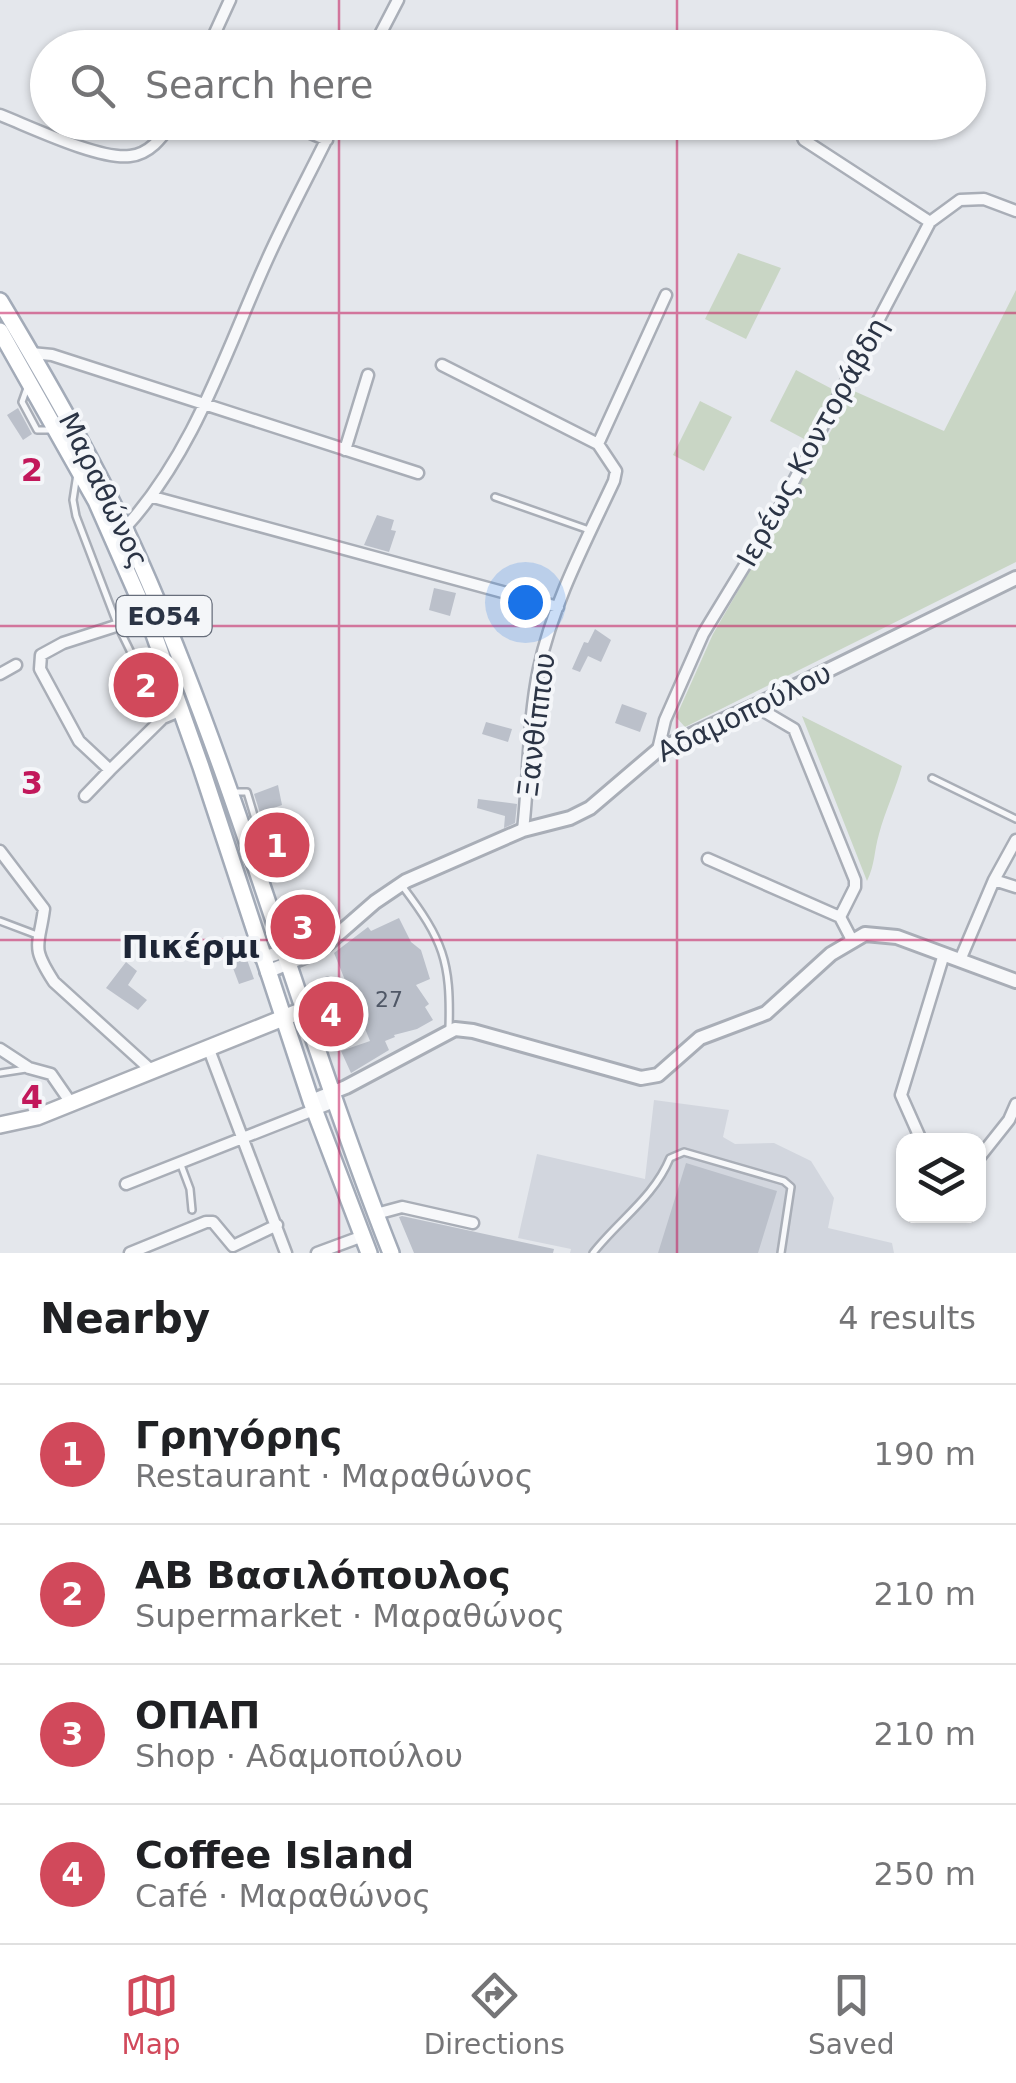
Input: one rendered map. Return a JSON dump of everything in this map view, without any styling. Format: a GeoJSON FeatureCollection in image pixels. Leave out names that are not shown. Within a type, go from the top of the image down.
{"type":"FeatureCollection","features":[{"type":"Feature","properties":{"kind":"main road","name":"Μαραθώνος"},"geometry":{"type":"LineString","coordinates":[[0,301],[92,458],[166,621],[229,791],[332,1097],[392,1253]]}},
{"type":"Feature","properties":{"kind":"main road","name":"Μαραθώνος"},"geometry":{"type":"LineString","coordinates":[[0,331],[78,466],[147,616],[313,1105],[369,1253]]}},
{"type":"Feature","properties":{"kind":"main road"},"geometry":{"type":"LineString","coordinates":[[0,1124],[72,1103],[303,1010]]}},
{"type":"Feature","properties":{"kind":"street"},"geometry":{"type":"LineString","coordinates":[[216,30],[230,0]]}},
{"type":"Feature","properties":{"kind":"street"},"geometry":{"type":"LineString","coordinates":[[382,30],[398,0]]}},
{"type":"Feature","properties":{"kind":"street"},"geometry":{"type":"LineString","coordinates":[[0,115],[30,126]]}},
{"type":"Feature","properties":{"kind":"street"},"geometry":{"type":"LineString","coordinates":[[67,140],[102,153],[132,156],[160,140]]}},
{"type":"Feature","properties":{"kind":"street"},"geometry":{"type":"LineString","coordinates":[[125,528],[154,497],[206,405],[268,259],[326,140]]}},
{"type":"Feature","properties":{"kind":"street"},"geometry":{"type":"LineString","coordinates":[[804,140],[930,222],[960,200],[984,198],[1016,211]]}},
{"type":"Feature","properties":{"kind":"street","name":"Ιερέως Κοντοράβδη"},"geometry":{"type":"LineString","coordinates":[[658,750],[666,720],[703,634],[778,511],[930,222]]}},
{"type":"Feature","properties":{"kind":"street"},"geometry":{"type":"LineString","coordinates":[[442,365],[598,444],[666,295]]}},
{"type":"Feature","properties":{"kind":"street"},"geometry":{"type":"LineString","coordinates":[[31,354],[52,355],[418,473]]}},
{"type":"Feature","properties":{"kind":"street"},"geometry":{"type":"LineString","coordinates":[[345,450],[368,376]]}},
{"type":"Feature","properties":{"kind":"street","name":"Ξανθίππου"},"geometry":{"type":"LineString","coordinates":[[523,830],[538,673],[558,607],[616,476],[614,466],[598,444]]}},
{"type":"Feature","properties":{"kind":"street"},"geometry":{"type":"LineString","coordinates":[[154,497],[558,607]]}},
{"type":"Feature","properties":{"kind":"street","name":"Αδαμοπούλου"},"geometry":{"type":"LineString","coordinates":[[265,965],[313,943],[326,944],[401,884],[523,830],[570,818],[590,808],[658,750],[1016,578]]}},
{"type":"Feature","properties":{"kind":"street"},"geometry":{"type":"LineString","coordinates":[[110,770],[79,741],[40,668],[41,655],[64,643],[147,616]]}},
{"type":"Feature","properties":{"kind":"street"},"geometry":{"type":"LineString","coordinates":[[0,674],[16,666]]}},
{"type":"Feature","properties":{"kind":"street"},"geometry":{"type":"LineString","coordinates":[[755,706],[792,727],[842,846],[856,885],[840,917]]}},
{"type":"Feature","properties":{"kind":"street"},"geometry":{"type":"LineString","coordinates":[[85,796],[163,718],[182,710]]}},
{"type":"Feature","properties":{"kind":"street"},"geometry":{"type":"LineString","coordinates":[[960,960],[994,880],[1016,840]]}},
{"type":"Feature","properties":{"kind":"street"},"geometry":{"type":"LineString","coordinates":[[0,851],[42,904],[38,956],[54,982],[151,1070]]}},
{"type":"Feature","properties":{"kind":"street"},"geometry":{"type":"LineString","coordinates":[[708,859],[840,917],[852,940]]}},
{"type":"Feature","properties":{"kind":"street"},"geometry":{"type":"LineString","coordinates":[[994,880],[1016,887]]}},
{"type":"Feature","properties":{"kind":"street"},"geometry":{"type":"LineString","coordinates":[[126,1184],[243,1138],[332,1097],[448,1030],[468,1029],[632,1076],[652,1078],[700,1038],[766,1013],[831,954],[865,934],[877,933],[1016,981]]}},
{"type":"Feature","properties":{"kind":"street"},"geometry":{"type":"LineString","coordinates":[[918,1133],[901,1095],[944,954]]}},
{"type":"Feature","properties":{"kind":"street"},"geometry":{"type":"LineString","coordinates":[[208,1046],[286,1253]]}},
{"type":"Feature","properties":{"kind":"street"},"geometry":{"type":"LineString","coordinates":[[0,1049],[29,1068],[50,1074],[72,1103]]}},
{"type":"Feature","properties":{"kind":"street"},"geometry":{"type":"LineString","coordinates":[[986,1149],[1010,1120],[1016,1104]]}},
{"type":"Feature","properties":{"kind":"street"},"geometry":{"type":"LineString","coordinates":[[376,1214],[402,1207],[474,1223]]}},
{"type":"Feature","properties":{"kind":"street"},"geometry":{"type":"LineString","coordinates":[[130,1253],[209,1222],[236,1250],[277,1226]]}},
{"type":"Feature","properties":{"kind":"street"},"geometry":{"type":"LineString","coordinates":[[318,1253],[362,1236]]}},
{"type":"Feature","properties":{"kind":"lane"},"geometry":{"type":"LineString","coordinates":[[78,466],[74,512],[118,626],[163,718]]}},
{"type":"Feature","properties":{"kind":"lane"},"geometry":{"type":"LineString","coordinates":[[495,498],[592,530]]}},
{"type":"Feature","properties":{"kind":"lane"},"geometry":{"type":"LineString","coordinates":[[932,778],[1016,818]]}},
{"type":"Feature","properties":{"kind":"lane"},"geometry":{"type":"LineString","coordinates":[[401,884],[441,945],[449,972],[448,1030]]}},
{"type":"Feature","properties":{"kind":"lane"},"geometry":{"type":"LineString","coordinates":[[0,921],[37,934]]}},
{"type":"Feature","properties":{"kind":"lane"},"geometry":{"type":"LineString","coordinates":[[0,1073],[29,1068]]}},
{"type":"Feature","properties":{"kind":"lane"},"geometry":{"type":"LineString","coordinates":[[594,1253],[614,1226],[643,1201],[663,1175],[670,1158],[684,1152],[784,1181],[791,1187],[781,1253]]}},
{"type":"Feature","properties":{"kind":"lane"},"geometry":{"type":"LineString","coordinates":[[180,1163],[190,1190],[192,1210]]}},
{"type":"Feature","properties":{"kind":"shaded area"},"geometry":{"type":"Polygon","coordinates":[[[654,1100],[729,1110],[723,1137],[735,1144],[774,1143],[811,1161],[834,1198],[828,1228],[892,1243],[894,1253],[570,1253],[571,1249],[518,1238],[537,1154],[645,1179],[654,1100]]]}},
{"type":"Feature","properties":{"kind":"green space"},"geometry":{"type":"Polygon","coordinates":[[[738,253],[781,268],[746,339],[705,319],[738,253]]]}},
{"type":"Feature","properties":{"kind":"green space"},"geometry":{"type":"Polygon","coordinates":[[[1016,290],[1016,562],[685,727],[676,717],[713,634],[854,391],[944,431],[1016,290]]]}},
{"type":"Feature","properties":{"kind":"green space"},"geometry":{"type":"Polygon","coordinates":[[[796,370],[834,390],[808,441],[770,421],[796,370]]]}},
{"type":"Feature","properties":{"kind":"green space"},"geometry":{"type":"Polygon","coordinates":[[[700,401],[732,417],[704,471],[673,455],[700,401]]]}},
{"type":"Feature","properties":{"kind":"green space"},"geometry":{"type":"Polygon","coordinates":[[[802,716],[902,766],[867,881],[802,716]]]}},
{"type":"Feature","properties":{"kind":"building"},"geometry":{"type":"Polygon","coordinates":[[[18,408],[32,434],[23,440],[7,415],[18,408]]]}},
{"type":"Feature","properties":{"kind":"building"},"geometry":{"type":"Polygon","coordinates":[[[377,515],[394,520],[391,530],[396,531],[389,552],[364,545],[377,515]]]}},
{"type":"Feature","properties":{"kind":"building"},"geometry":{"type":"Polygon","coordinates":[[[434,588],[456,593],[450,616],[429,610],[434,588]]]}},
{"type":"Feature","properties":{"kind":"building"},"geometry":{"type":"Polygon","coordinates":[[[595,629],[611,640],[601,662],[588,656],[580,672],[572,669],[584,642],[588,643],[595,629]]]}},
{"type":"Feature","properties":{"kind":"building"},"geometry":{"type":"Polygon","coordinates":[[[622,704],[647,713],[640,732],[615,723],[622,704]]]}},
{"type":"Feature","properties":{"kind":"building"},"geometry":{"type":"Polygon","coordinates":[[[486,722],[512,729],[508,742],[482,734],[486,722]]]}},
{"type":"Feature","properties":{"kind":"building"},"geometry":{"type":"Polygon","coordinates":[[[278,785],[282,805],[260,813],[254,794],[278,785]]]}},
{"type":"Feature","properties":{"kind":"building"},"geometry":{"type":"Polygon","coordinates":[[[478,799],[517,804],[515,823],[504,828],[505,816],[477,808],[478,799]]]}},
{"type":"Feature","properties":{"kind":"building"},"geometry":{"type":"Polygon","coordinates":[[[319,901],[329,929],[323,934],[304,935],[295,909],[319,901]]]}},
{"type":"Feature","properties":{"kind":"building"},"geometry":{"type":"Polygon","coordinates":[[[399,918],[411,942],[421,950],[430,979],[416,985],[429,1004],[425,1007],[433,1020],[394,1035],[385,1041],[389,1050],[351,1073],[341,1051],[370,1041],[351,994],[343,1016],[334,1019],[326,1016],[315,985],[318,979],[328,976],[347,985],[334,953],[368,927],[371,931],[399,918]]]}},
{"type":"Feature","properties":{"kind":"building"},"geometry":{"type":"Polygon","coordinates":[[[245,954],[254,979],[239,984],[230,960],[245,954]]]}},
{"type":"Feature","properties":{"kind":"building"},"geometry":{"type":"Polygon","coordinates":[[[126,962],[137,971],[128,985],[147,1000],[138,1010],[106,988],[126,962]]]}},
{"type":"Feature","properties":{"kind":"building"},"geometry":{"type":"Polygon","coordinates":[[[686,1163],[777,1191],[758,1253],[658,1253],[686,1163]]]}},
{"type":"Feature","properties":{"kind":"building"},"geometry":{"type":"Polygon","coordinates":[[[399,1217],[554,1249],[553,1253],[414,1253],[399,1217]]]}},
{"type":"Feature","properties":{"kind":"place","name":"ΑΒ Βασιλόπουλος"},"geometry":{"type":"Point","coordinates":[146,685]}},
{"type":"Feature","properties":{"kind":"place","name":"Γρηγόρης"},"geometry":{"type":"Point","coordinates":[277,845]}},
{"type":"Feature","properties":{"kind":"place","name":"ΟΠΑΠ"},"geometry":{"type":"Point","coordinates":[303,927]}},
{"type":"Feature","properties":{"kind":"place","name":"Coffee Island"},"geometry":{"type":"Point","coordinates":[331,1014]}},
{"type":"Feature","properties":{"kind":"district","name":"Πικέρμι"},"geometry":{"type":"Point","coordinates":[191,947]}}]}
